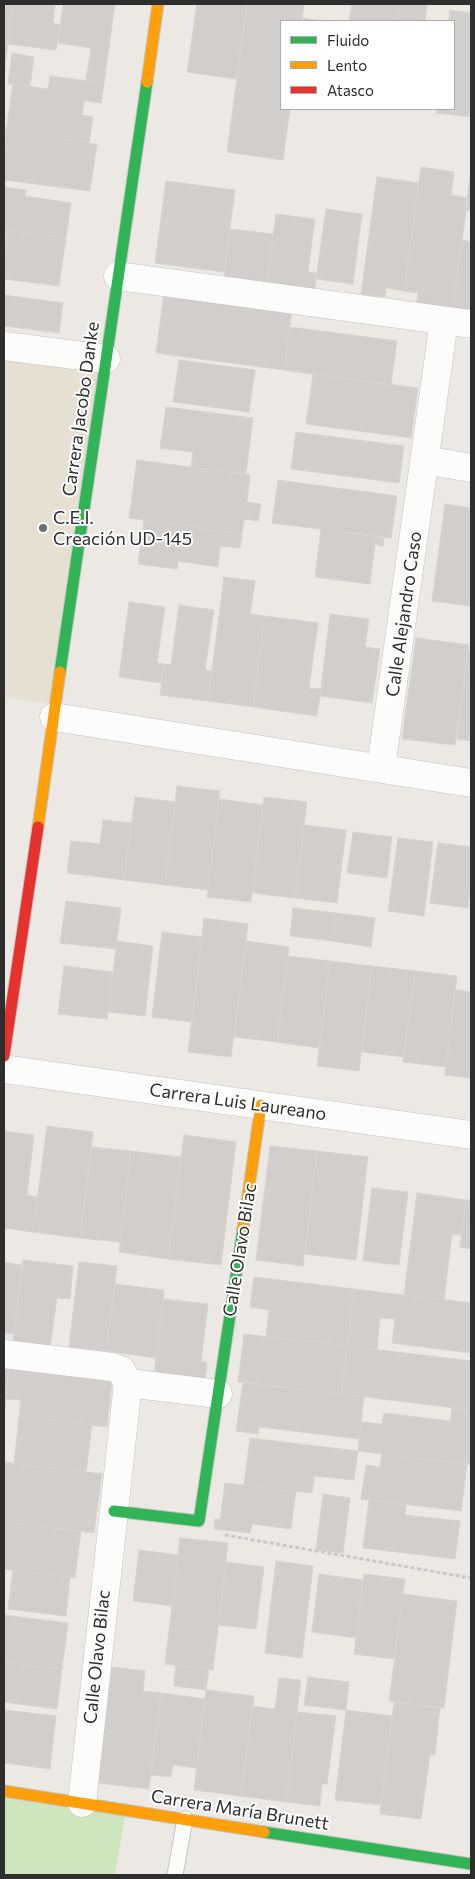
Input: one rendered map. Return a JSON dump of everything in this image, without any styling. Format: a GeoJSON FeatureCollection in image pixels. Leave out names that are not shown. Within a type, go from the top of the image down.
{"type":"FeatureCollection","features":[{"type":"Feature","properties":{"kind":"street","name":"Carrera Jacobo Danke"},"geometry":{"type":"LineString","coordinates":[[4,1056],[158,4]]}},
{"type":"Feature","properties":{"kind":"street"},"geometry":{"type":"LineString","coordinates":[[118,276],[471,324]]}},
{"type":"Feature","properties":{"kind":"street","name":"Calle Alejandro Caso"},"geometry":{"type":"LineString","coordinates":[[381,768],[444,321]]}},
{"type":"Feature","properties":{"kind":"street"},"geometry":{"type":"LineString","coordinates":[[4,346],[106,358]]}},
{"type":"Feature","properties":{"kind":"street"},"geometry":{"type":"LineString","coordinates":[[425,460],[471,468]]}},
{"type":"Feature","properties":{"kind":"street"},"geometry":{"type":"LineString","coordinates":[[54,717],[471,783]]}},
{"type":"Feature","properties":{"kind":"street","name":"Carrera Luis Laureano"},"geometry":{"type":"LineString","coordinates":[[4,1069],[471,1135]]}},
{"type":"Feature","properties":{"kind":"street","name":"Calle Olavo Bilac"},"geometry":{"type":"LineString","coordinates":[[199,1521],[261,1105]]}},
{"type":"Feature","properties":{"kind":"street"},"geometry":{"type":"LineString","coordinates":[[4,1354],[112,1367],[120,1370],[128,1383],[218,1394]]}},
{"type":"Feature","properties":{"kind":"street","name":"Calle Olavo Bilac"},"geometry":{"type":"LineString","coordinates":[[82,1803],[128,1383]]}},
{"type":"Feature","properties":{"kind":"street"},"geometry":{"type":"LineString","coordinates":[[114,1511],[199,1521]]}},
{"type":"Feature","properties":{"kind":"street","name":"Carrera María Brunett"},"geometry":{"type":"LineString","coordinates":[[4,1791],[471,1862]]}},
{"type":"Feature","properties":{"kind":"lane"},"geometry":{"type":"LineString","coordinates":[[175,1875],[184,1819]]}},
{"type":"Feature","properties":{"kind":"path"},"geometry":{"type":"LineString","coordinates":[[199,1521],[212,1533],[471,1578]]}},
{"type":"Feature","properties":{"kind":"shaded area","name":"C.E.I. Creación UD-145"},"geometry":{"type":"Polygon","coordinates":[[[4,346],[106,359],[56,705],[4,697],[4,346]]]}},
{"type":"Feature","properties":{"kind":"green space"},"geometry":{"type":"Polygon","coordinates":[[[4,1791],[126,1810],[115,1875],[4,1875],[4,1791]]]}},
{"type":"Feature","properties":{"kind":"building"},"geometry":{"type":"Polygon","coordinates":[[[4,4],[13,4],[9,37],[4,36],[4,4]]]}},
{"type":"Feature","properties":{"kind":"building"},"geometry":{"type":"Polygon","coordinates":[[[13,4],[55,4],[53,23],[60,25],[56,50],[8,44],[13,4]]]}},
{"type":"Feature","properties":{"kind":"building"},"geometry":{"type":"Polygon","coordinates":[[[63,4],[115,4],[104,83],[86,80],[91,48],[58,43],[63,4]]]}},
{"type":"Feature","properties":{"kind":"building"},"geometry":{"type":"Polygon","coordinates":[[[197,4],[247,4],[236,79],[187,72],[197,4]]]}},
{"type":"Feature","properties":{"kind":"building"},"geometry":{"type":"Polygon","coordinates":[[[247,4],[304,4],[302,20],[280,20],[280,110],[290,110],[283,160],[227,152],[247,4]]]}},
{"type":"Feature","properties":{"kind":"building"},"geometry":{"type":"Polygon","coordinates":[[[352,4],[400,4],[398,20],[349,20],[352,4]]]}},
{"type":"Feature","properties":{"kind":"building"},"geometry":{"type":"Polygon","coordinates":[[[400,4],[427,5],[425,20],[398,20],[400,4]]]}},
{"type":"Feature","properties":{"kind":"building"},"geometry":{"type":"Polygon","coordinates":[[[450,10],[471,13],[471,117],[436,113],[437,110],[455,110],[455,20],[449,20],[450,10]]]}},
{"type":"Feature","properties":{"kind":"building"},"geometry":{"type":"Polygon","coordinates":[[[302,18],[319,20],[302,20],[302,18]]]}},
{"type":"Feature","properties":{"kind":"building"},"geometry":{"type":"Polygon","coordinates":[[[4,36],[9,37],[4,73],[4,36]]]}},
{"type":"Feature","properties":{"kind":"building"},"geometry":{"type":"Polygon","coordinates":[[[12,53],[34,57],[30,86],[8,84],[12,53]]]}},
{"type":"Feature","properties":{"kind":"building"},"geometry":{"type":"Polygon","coordinates":[[[50,76],[104,83],[101,103],[84,101],[82,115],[93,117],[89,143],[6,132],[13,84],[48,89],[50,76]]]}},
{"type":"Feature","properties":{"kind":"building"},"geometry":{"type":"Polygon","coordinates":[[[6,132],[97,144],[90,191],[4,180],[6,132]]]}},
{"type":"Feature","properties":{"kind":"building"},"geometry":{"type":"Polygon","coordinates":[[[421,167],[454,172],[451,195],[468,198],[452,311],[416,307],[418,293],[404,291],[421,167]]]}},
{"type":"Feature","properties":{"kind":"building"},"geometry":{"type":"Polygon","coordinates":[[[471,170],[471,211],[465,210],[471,170]]]}},
{"type":"Feature","properties":{"kind":"building"},"geometry":{"type":"Polygon","coordinates":[[[377,177],[419,183],[404,291],[386,288],[385,297],[361,294],[377,177]]]}},
{"type":"Feature","properties":{"kind":"building"},"geometry":{"type":"Polygon","coordinates":[[[166,181],[235,190],[224,272],[155,263],[166,181]]]}},
{"type":"Feature","properties":{"kind":"building"},"geometry":{"type":"Polygon","coordinates":[[[4,187],[26,190],[25,196],[71,203],[66,238],[4,230],[4,187]]]}},
{"type":"Feature","properties":{"kind":"building"},"geometry":{"type":"Polygon","coordinates":[[[326,209],[362,214],[353,284],[316,279],[326,209]]]}},
{"type":"Feature","properties":{"kind":"building"},"geometry":{"type":"Polygon","coordinates":[[[276,214],[315,219],[308,272],[317,273],[314,295],[266,289],[276,214]]]}},
{"type":"Feature","properties":{"kind":"building"},"geometry":{"type":"Polygon","coordinates":[[[230,229],[273,234],[266,289],[223,283],[230,229]]]}},
{"type":"Feature","properties":{"kind":"building"},"geometry":{"type":"Polygon","coordinates":[[[6,230],[66,238],[59,286],[4,279],[6,230]]]}},
{"type":"Feature","properties":{"kind":"building"},"geometry":{"type":"Polygon","coordinates":[[[462,240],[471,242],[471,314],[452,311],[462,240]]]}},
{"type":"Feature","properties":{"kind":"building"},"geometry":{"type":"Polygon","coordinates":[[[164,293],[292,310],[284,370],[156,353],[164,293]]]}},
{"type":"Feature","properties":{"kind":"building"},"geometry":{"type":"Polygon","coordinates":[[[4,295],[63,303],[59,333],[4,326],[4,295]]]}},
{"type":"Feature","properties":{"kind":"building"},"geometry":{"type":"Polygon","coordinates":[[[290,327],[397,341],[391,385],[284,370],[290,327]]]}},
{"type":"Feature","properties":{"kind":"building"},"geometry":{"type":"Polygon","coordinates":[[[179,360],[255,370],[249,412],[173,402],[179,360]]]}},
{"type":"Feature","properties":{"kind":"building"},"geometry":{"type":"Polygon","coordinates":[[[313,374],[418,388],[411,438],[306,424],[313,374]]]}},
{"type":"Feature","properties":{"kind":"building"},"geometry":{"type":"Polygon","coordinates":[[[166,407],[253,418],[246,474],[191,467],[193,452],[160,448],[166,407]]]}},
{"type":"Feature","properties":{"kind":"building"},"geometry":{"type":"Polygon","coordinates":[[[296,432],[404,446],[399,483],[291,469],[296,432]]]}},
{"type":"Feature","properties":{"kind":"building"},"geometry":{"type":"Polygon","coordinates":[[[137,460],[250,475],[247,502],[261,504],[258,521],[244,519],[242,534],[129,518],[137,460]]]}},
{"type":"Feature","properties":{"kind":"building"},"geometry":{"type":"Polygon","coordinates":[[[278,480],[397,496],[391,538],[272,523],[278,480]]]}},
{"type":"Feature","properties":{"kind":"building"},"geometry":{"type":"Polygon","coordinates":[[[445,504],[471,508],[471,606],[432,601],[445,504]]]}},
{"type":"Feature","properties":{"kind":"building"},"geometry":{"type":"Polygon","coordinates":[[[144,520],[242,534],[240,548],[220,546],[218,567],[178,561],[177,569],[138,564],[144,520]]]}},
{"type":"Feature","properties":{"kind":"building"},"geometry":{"type":"Polygon","coordinates":[[[321,529],[384,538],[383,546],[375,544],[370,584],[315,577],[321,529]]]}},
{"type":"Feature","properties":{"kind":"building"},"geometry":{"type":"Polygon","coordinates":[[[224,577],[255,581],[250,614],[265,616],[253,707],[208,701],[224,577]]]}},
{"type":"Feature","properties":{"kind":"building"},"geometry":{"type":"Polygon","coordinates":[[[129,602],[165,607],[157,663],[164,664],[161,683],[119,677],[129,602]]]}},
{"type":"Feature","properties":{"kind":"building"},"geometry":{"type":"Polygon","coordinates":[[[179,605],[214,610],[205,670],[212,671],[208,701],[160,695],[164,664],[171,665],[179,605]]]}},
{"type":"Feature","properties":{"kind":"building"},"geometry":{"type":"Polygon","coordinates":[[[330,614],[369,619],[365,647],[380,649],[372,703],[320,696],[330,614]]]}},
{"type":"Feature","properties":{"kind":"building"},"geometry":{"type":"Polygon","coordinates":[[[265,616],[318,623],[309,688],[321,689],[317,716],[253,707],[265,616]]]}},
{"type":"Feature","properties":{"kind":"building"},"geometry":{"type":"Polygon","coordinates":[[[416,638],[469,645],[455,745],[402,739],[416,638]]]}},
{"type":"Feature","properties":{"kind":"building"},"geometry":{"type":"Polygon","coordinates":[[[468,650],[471,650],[471,741],[457,739],[468,650]]]}},
{"type":"Feature","properties":{"kind":"building"},"geometry":{"type":"Polygon","coordinates":[[[177,786],[220,791],[208,890],[165,885],[177,786]]]}},
{"type":"Feature","properties":{"kind":"building"},"geometry":{"type":"Polygon","coordinates":[[[135,797],[175,802],[165,885],[124,880],[135,797]]]}},
{"type":"Feature","properties":{"kind":"building"},"geometry":{"type":"Polygon","coordinates":[[[264,797],[307,802],[295,898],[252,893],[264,797]]]}},
{"type":"Feature","properties":{"kind":"building"},"geometry":{"type":"Polygon","coordinates":[[[219,799],[263,805],[251,902],[207,897],[219,799]]]}},
{"type":"Feature","properties":{"kind":"building"},"geometry":{"type":"Polygon","coordinates":[[[103,820],[131,823],[124,880],[67,873],[71,841],[100,844],[103,820]]]}},
{"type":"Feature","properties":{"kind":"building"},"geometry":{"type":"Polygon","coordinates":[[[304,825],[346,830],[337,903],[295,898],[304,825]]]}},
{"type":"Feature","properties":{"kind":"building"},"geometry":{"type":"Polygon","coordinates":[[[353,832],[392,837],[387,878],[347,873],[353,832]]]}},
{"type":"Feature","properties":{"kind":"building"},"geometry":{"type":"Polygon","coordinates":[[[398,838],[433,842],[424,916],[388,911],[398,838]]]}},
{"type":"Feature","properties":{"kind":"building"},"geometry":{"type":"Polygon","coordinates":[[[438,843],[471,847],[471,884],[468,908],[430,903],[438,843]]]}},
{"type":"Feature","properties":{"kind":"building"},"geometry":{"type":"Polygon","coordinates":[[[66,901],[121,908],[116,949],[60,943],[66,901]]]}},
{"type":"Feature","properties":{"kind":"building"},"geometry":{"type":"Polygon","coordinates":[[[293,908],[336,913],[332,941],[290,936],[293,908]]]}},
{"type":"Feature","properties":{"kind":"building"},"geometry":{"type":"Polygon","coordinates":[[[336,913],[375,918],[371,947],[332,941],[336,913]]]}},
{"type":"Feature","properties":{"kind":"building"},"geometry":{"type":"Polygon","coordinates":[[[204,918],[248,924],[231,1057],[188,1052],[204,918]]]}},
{"type":"Feature","properties":{"kind":"building"},"geometry":{"type":"Polygon","coordinates":[[[162,932],[202,937],[192,1022],[152,1017],[162,932]]]}},
{"type":"Feature","properties":{"kind":"building"},"geometry":{"type":"Polygon","coordinates":[[[117,941],[153,946],[145,1016],[108,1012],[117,941]]]}},
{"type":"Feature","properties":{"kind":"building"},"geometry":{"type":"Polygon","coordinates":[[[246,941],[289,947],[277,1042],[234,1037],[246,941]]]}},
{"type":"Feature","properties":{"kind":"building"},"geometry":{"type":"Polygon","coordinates":[[[288,956],[330,961],[319,1048],[277,1042],[288,956]]]}},
{"type":"Feature","properties":{"kind":"building"},"geometry":{"type":"Polygon","coordinates":[[[330,961],[372,966],[359,1071],[317,1066],[330,961]]]}},
{"type":"Feature","properties":{"kind":"building"},"geometry":{"type":"Polygon","coordinates":[[[64,966],[113,972],[107,1019],[58,1014],[64,966]]]}},
{"type":"Feature","properties":{"kind":"building"},"geometry":{"type":"Polygon","coordinates":[[[372,966],[415,971],[404,1057],[362,1052],[372,966]]]}},
{"type":"Feature","properties":{"kind":"building"},"geometry":{"type":"Polygon","coordinates":[[[415,971],[457,976],[446,1067],[403,1062],[415,971]]]}},
{"type":"Feature","properties":{"kind":"building"},"geometry":{"type":"Polygon","coordinates":[[[455,990],[471,992],[471,1078],[445,1075],[455,990]]]}},
{"type":"Feature","properties":{"kind":"building"},"geometry":{"type":"Polygon","coordinates":[[[47,1126],[93,1132],[80,1238],[33,1232],[47,1126]]]}},
{"type":"Feature","properties":{"kind":"building"},"geometry":{"type":"Polygon","coordinates":[[[4,1131],[34,1135],[27,1195],[38,1197],[33,1232],[4,1228],[4,1131]]]}},
{"type":"Feature","properties":{"kind":"building"},"geometry":{"type":"Polygon","coordinates":[[[184,1135],[236,1142],[221,1265],[168,1259],[184,1135]]]}},
{"type":"Feature","properties":{"kind":"building"},"geometry":{"type":"Polygon","coordinates":[[[270,1146],[317,1151],[303,1266],[256,1260],[270,1146]]]}},
{"type":"Feature","properties":{"kind":"building"},"geometry":{"type":"Polygon","coordinates":[[[92,1147],[131,1151],[120,1242],[80,1238],[92,1147]]]}},
{"type":"Feature","properties":{"kind":"building"},"geometry":{"type":"Polygon","coordinates":[[[131,1151],[181,1157],[168,1259],[119,1252],[131,1151]]]}},
{"type":"Feature","properties":{"kind":"building"},"geometry":{"type":"Polygon","coordinates":[[[317,1151],[368,1157],[356,1260],[305,1254],[317,1151]]]}},
{"type":"Feature","properties":{"kind":"building"},"geometry":{"type":"Polygon","coordinates":[[[372,1188],[408,1192],[399,1265],[363,1261],[372,1188]]]}},
{"type":"Feature","properties":{"kind":"building"},"geometry":{"type":"Polygon","coordinates":[[[417,1193],[466,1200],[462,1235],[452,1234],[444,1300],[404,1295],[417,1193]]]}},
{"type":"Feature","properties":{"kind":"building"},"geometry":{"type":"Polygon","coordinates":[[[466,1200],[471,1200],[471,1249],[460,1247],[466,1200]]]}},
{"type":"Feature","properties":{"kind":"building"},"geometry":{"type":"Polygon","coordinates":[[[23,1260],[73,1266],[70,1299],[57,1298],[50,1347],[13,1342],[23,1260]]]}},
{"type":"Feature","properties":{"kind":"building"},"geometry":{"type":"Polygon","coordinates":[[[4,1262],[22,1265],[14,1334],[4,1333],[4,1262]]]}},
{"type":"Feature","properties":{"kind":"building"},"geometry":{"type":"Polygon","coordinates":[[[79,1262],[117,1266],[106,1351],[69,1347],[79,1262]]]}},
{"type":"Feature","properties":{"kind":"building"},"geometry":{"type":"Polygon","coordinates":[[[254,1277],[354,1289],[347,1346],[266,1336],[269,1310],[250,1307],[254,1277]]]}},
{"type":"Feature","properties":{"kind":"building"},"geometry":{"type":"Polygon","coordinates":[[[115,1284],[164,1290],[156,1358],[106,1351],[115,1284]]]}},
{"type":"Feature","properties":{"kind":"building"},"geometry":{"type":"Polygon","coordinates":[[[354,1289],[471,1303],[471,1353],[392,1343],[395,1319],[380,1318],[377,1350],[347,1346],[354,1289]]]}},
{"type":"Feature","properties":{"kind":"building"},"geometry":{"type":"Polygon","coordinates":[[[163,1299],[208,1304],[201,1362],[207,1362],[205,1380],[154,1374],[163,1299]]]}},
{"type":"Feature","properties":{"kind":"building"},"geometry":{"type":"Polygon","coordinates":[[[244,1334],[347,1346],[341,1394],[238,1382],[244,1334]]]}},
{"type":"Feature","properties":{"kind":"building"},"geometry":{"type":"Polygon","coordinates":[[[347,1346],[471,1361],[471,1410],[341,1394],[347,1346]]]}},
{"type":"Feature","properties":{"kind":"building"},"geometry":{"type":"Polygon","coordinates":[[[4,1368],[9,1368],[4,1414],[4,1368]]]}},
{"type":"Feature","properties":{"kind":"building"},"geometry":{"type":"Polygon","coordinates":[[[9,1368],[112,1381],[107,1427],[19,1416],[21,1400],[6,1399],[9,1368]]]}},
{"type":"Feature","properties":{"kind":"building"},"geometry":{"type":"Polygon","coordinates":[[[243,1382],[364,1397],[359,1439],[259,1427],[258,1434],[236,1431],[243,1382]]]}},
{"type":"Feature","properties":{"kind":"building"},"geometry":{"type":"Polygon","coordinates":[[[452,1408],[471,1410],[471,1465],[358,1451],[361,1422],[382,1424],[384,1413],[450,1421],[452,1408]]]}},
{"type":"Feature","properties":{"kind":"building"},"geometry":{"type":"Polygon","coordinates":[[[19,1416],[92,1425],[86,1472],[14,1463],[19,1416]]]}},
{"type":"Feature","properties":{"kind":"building"},"geometry":{"type":"Polygon","coordinates":[[[250,1438],[358,1451],[354,1480],[314,1476],[312,1493],[244,1485],[250,1438]]]}},
{"type":"Feature","properties":{"kind":"building"},"geometry":{"type":"Polygon","coordinates":[[[382,1454],[467,1464],[461,1511],[361,1499],[366,1465],[380,1467],[382,1454]]]}},
{"type":"Feature","properties":{"kind":"building"},"geometry":{"type":"Polygon","coordinates":[[[4,1462],[102,1474],[94,1533],[4,1522],[4,1462]]]}},
{"type":"Feature","properties":{"kind":"building"},"geometry":{"type":"Polygon","coordinates":[[[225,1483],[296,1491],[291,1529],[252,1524],[250,1533],[214,1529],[215,1519],[220,1520],[225,1483]]]}},
{"type":"Feature","properties":{"kind":"building"},"geometry":{"type":"Polygon","coordinates":[[[323,1494],[350,1498],[343,1553],[316,1550],[323,1494]]]}},
{"type":"Feature","properties":{"kind":"building"},"geometry":{"type":"Polygon","coordinates":[[[369,1500],[406,1505],[405,1515],[460,1521],[455,1559],[363,1548],[369,1500]]]}},
{"type":"Feature","properties":{"kind":"building"},"geometry":{"type":"Polygon","coordinates":[[[4,1522],[81,1531],[75,1578],[4,1569],[4,1522]]]}},
{"type":"Feature","properties":{"kind":"building"},"geometry":{"type":"Polygon","coordinates":[[[180,1538],[228,1543],[213,1670],[165,1664],[180,1538]]]}},
{"type":"Feature","properties":{"kind":"building"},"geometry":{"type":"Polygon","coordinates":[[[139,1550],[178,1555],[172,1606],[133,1601],[139,1550]]]}},
{"type":"Feature","properties":{"kind":"building"},"geometry":{"type":"Polygon","coordinates":[[[276,1561],[313,1566],[302,1658],[265,1653],[276,1561]]]}},
{"type":"Feature","properties":{"kind":"building"},"geometry":{"type":"Polygon","coordinates":[[[226,1562],[264,1567],[256,1629],[218,1625],[226,1562]]]}},
{"type":"Feature","properties":{"kind":"building"},"geometry":{"type":"Polygon","coordinates":[[[13,1570],[70,1577],[66,1616],[8,1609],[13,1570]]]}},
{"type":"Feature","properties":{"kind":"building"},"geometry":{"type":"Polygon","coordinates":[[[319,1574],[363,1580],[356,1638],[312,1632],[319,1574]]]}},
{"type":"Feature","properties":{"kind":"building"},"geometry":{"type":"Polygon","coordinates":[[[364,1574],[405,1579],[394,1659],[354,1654],[364,1574]]]}},
{"type":"Feature","properties":{"kind":"building"},"geometry":{"type":"Polygon","coordinates":[[[403,1594],[457,1601],[444,1708],[389,1701],[403,1594]]]}},
{"type":"Feature","properties":{"kind":"building"},"geometry":{"type":"Polygon","coordinates":[[[4,1615],[68,1623],[62,1669],[4,1662],[4,1615]]]}},
{"type":"Feature","properties":{"kind":"building"},"geometry":{"type":"Polygon","coordinates":[[[5,1662],[62,1669],[57,1709],[4,1702],[5,1662]]]}},
{"type":"Feature","properties":{"kind":"building"},"geometry":{"type":"Polygon","coordinates":[[[176,1665],[209,1669],[206,1690],[174,1686],[176,1665]]]}},
{"type":"Feature","properties":{"kind":"building"},"geometry":{"type":"Polygon","coordinates":[[[112,1667],[145,1671],[143,1691],[161,1693],[149,1789],[98,1783],[112,1667]]]}},
{"type":"Feature","properties":{"kind":"building"},"geometry":{"type":"Polygon","coordinates":[[[308,1677],[349,1682],[346,1710],[304,1705],[308,1677]]]}},
{"type":"Feature","properties":{"kind":"building"},"geometry":{"type":"Polygon","coordinates":[[[279,1678],[301,1680],[286,1802],[241,1796],[252,1706],[275,1709],[279,1678]]]}},
{"type":"Feature","properties":{"kind":"building"},"geometry":{"type":"Polygon","coordinates":[[[206,1690],[254,1696],[241,1796],[194,1790],[206,1690]]]}},
{"type":"Feature","properties":{"kind":"building"},"geometry":{"type":"Polygon","coordinates":[[[161,1693],[205,1699],[197,1768],[173,1765],[171,1777],[151,1775],[161,1693]]]}},
{"type":"Feature","properties":{"kind":"building"},"geometry":{"type":"Polygon","coordinates":[[[394,1702],[440,1708],[435,1755],[430,1755],[421,1819],[380,1814],[394,1702]]]}},
{"type":"Feature","properties":{"kind":"building"},"geometry":{"type":"Polygon","coordinates":[[[4,1710],[56,1716],[50,1769],[4,1763],[4,1710]]]}},
{"type":"Feature","properties":{"kind":"building"},"geometry":{"type":"Polygon","coordinates":[[[346,1710],[392,1716],[381,1805],[335,1800],[346,1710]]]}},
{"type":"Feature","properties":{"kind":"building"},"geometry":{"type":"Polygon","coordinates":[[[297,1712],[336,1716],[327,1784],[322,1784],[320,1806],[286,1802],[297,1712]]]}},
{"type":"Feature","properties":{"kind":"traffic: fast"},"geometry":{"type":"LineString","coordinates":[[60,672],[147,82]]}},
{"type":"Feature","properties":{"kind":"traffic: fast"},"geometry":{"type":"LineString","coordinates":[[114,1511],[199,1521],[243,1229]]}},
{"type":"Feature","properties":{"kind":"traffic: fast"},"geometry":{"type":"LineString","coordinates":[[264,1832],[471,1864]]}},
{"type":"Feature","properties":{"kind":"traffic: slow"},"geometry":{"type":"LineString","coordinates":[[147,82],[158,4]]}},
{"type":"Feature","properties":{"kind":"traffic: slow"},"geometry":{"type":"LineString","coordinates":[[38,827],[60,672]]}},
{"type":"Feature","properties":{"kind":"traffic: slow"},"geometry":{"type":"LineString","coordinates":[[243,1229],[261,1105]]}},
{"type":"Feature","properties":{"kind":"traffic: slow"},"geometry":{"type":"LineString","coordinates":[[4,1791],[264,1832]]}},
{"type":"Feature","properties":{"kind":"traffic: jam"},"geometry":{"type":"LineString","coordinates":[[4,1056],[38,827]]}},
{"type":"Feature","properties":{"kind":"place","name":"C.E.I. Creación UD-145"},"geometry":{"type":"Point","coordinates":[43,528]}}]}
